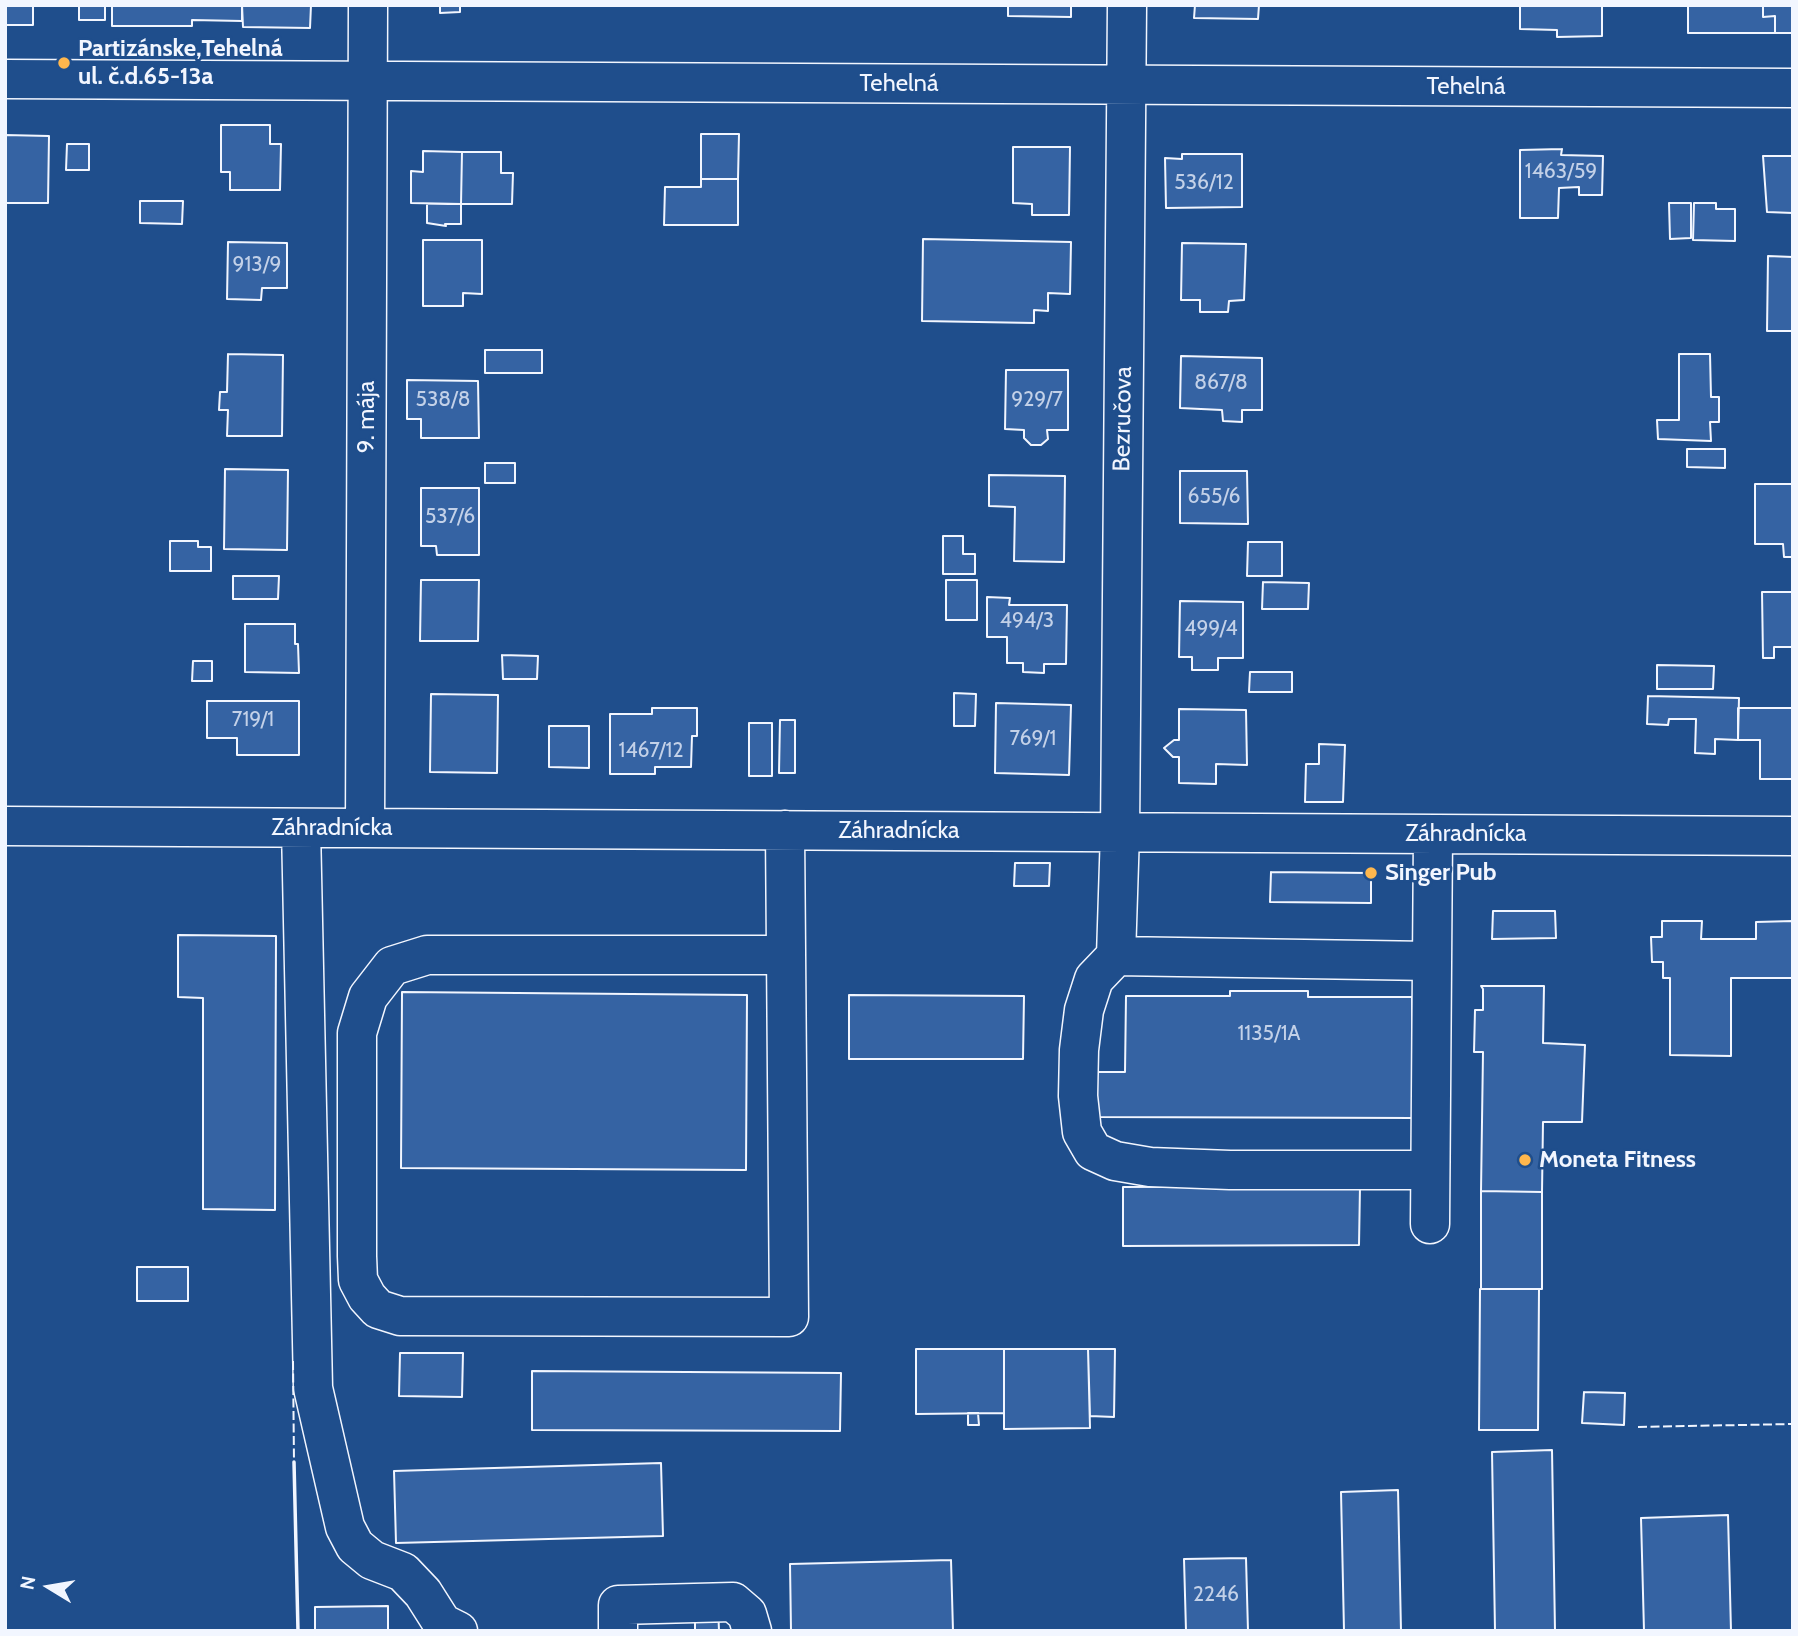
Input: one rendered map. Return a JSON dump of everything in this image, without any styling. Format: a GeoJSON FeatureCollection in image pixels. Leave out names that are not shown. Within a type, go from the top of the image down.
{"type":"FeatureCollection","features":[{"type":"Feature","properties":{"kind":"street","name":"9. mája"},"geometry":{"type":"LineString","coordinates":[[365,828],[368,5]]}},
{"type":"Feature","properties":{"kind":"street","name":"Bezručova"},"geometry":{"type":"LineString","coordinates":[[1116,956],[1120,832],[1127,5]]}},
{"type":"Feature","properties":{"kind":"street","name":"Tehelná"},"geometry":{"type":"LineString","coordinates":[[5,79],[1793,89]]}},
{"type":"Feature","properties":{"kind":"street","name":"Záhradnícka"},"geometry":{"type":"LineString","coordinates":[[5,826],[1793,836]]}},
{"type":"Feature","properties":{"kind":"street"},"geometry":{"type":"LineString","coordinates":[[301,828],[313,1388],[345,1527],[355,1546],[372,1560],[403,1572],[423,1593],[442,1623],[458,1631]]}},
{"type":"Feature","properties":{"kind":"street"},"geometry":{"type":"LineString","coordinates":[[785,831],[789,1317],[400,1317],[378,1309],[367,1297],[359,1280],[357,1256],[357,1033],[368,997],[392,966],[427,955],[786,954]]}},
{"type":"Feature","properties":{"kind":"street"},"geometry":{"type":"LineString","coordinates":[[1430,1224],[1433,834]]}},
{"type":"Feature","properties":{"kind":"street"},"geometry":{"type":"LineString","coordinates":[[1430,961],[1116,956],[1094,979],[1084,1010],[1079,1050],[1078,1096],[1082,1132],[1093,1151],[1115,1161],[1150,1167],[1230,1170],[1430,1170]]}},
{"type":"Feature","properties":{"kind":"street"},"geometry":{"type":"LineString","coordinates":[[618,1631],[618,1605],[733,1602],[747,1614],[752,1631]]}},
{"type":"Feature","properties":{"kind":"building"},"geometry":{"type":"Polygon","coordinates":[[[5,5],[33,5],[33,25],[5,25],[5,5]]]}},
{"type":"Feature","properties":{"kind":"building"},"geometry":{"type":"Polygon","coordinates":[[[79,5],[105,5],[105,20],[79,20],[79,5]]]}},
{"type":"Feature","properties":{"kind":"building"},"geometry":{"type":"Polygon","coordinates":[[[112,5],[242,5],[242,21],[192,20],[192,26],[112,26],[112,5]]]}},
{"type":"Feature","properties":{"kind":"building"},"geometry":{"type":"Polygon","coordinates":[[[242,5],[311,5],[310,28],[243,27],[242,5]]]}},
{"type":"Feature","properties":{"kind":"building"},"geometry":{"type":"Polygon","coordinates":[[[440,5],[460,5],[460,12],[440,13],[440,5]]]}},
{"type":"Feature","properties":{"kind":"building"},"geometry":{"type":"Polygon","coordinates":[[[1008,5],[1071,5],[1071,17],[1008,16],[1008,5]]]}},
{"type":"Feature","properties":{"kind":"building"},"geometry":{"type":"Polygon","coordinates":[[[1195,5],[1259,5],[1258,19],[1194,18],[1195,5]]]}},
{"type":"Feature","properties":{"kind":"building"},"geometry":{"type":"Polygon","coordinates":[[[1520,5],[1602,5],[1602,36],[1557,37],[1557,30],[1520,29],[1520,5]]]}},
{"type":"Feature","properties":{"kind":"building"},"geometry":{"type":"Polygon","coordinates":[[[1688,5],[1763,5],[1763,17],[1775,16],[1775,33],[1688,33],[1688,5]]]}},
{"type":"Feature","properties":{"kind":"building"},"geometry":{"type":"Polygon","coordinates":[[[1763,5],[1793,5],[1793,33],[1775,33],[1775,16],[1763,17],[1763,5]]]}},
{"type":"Feature","properties":{"kind":"building"},"geometry":{"type":"Polygon","coordinates":[[[221,125],[270,125],[270,144],[281,144],[280,190],[230,190],[230,172],[221,172],[221,125]]]}},
{"type":"Feature","properties":{"kind":"building"},"geometry":{"type":"Polygon","coordinates":[[[701,134],[739,134],[738,179],[701,179],[701,134]]]}},
{"type":"Feature","properties":{"kind":"building"},"geometry":{"type":"Polygon","coordinates":[[[5,135],[49,136],[48,203],[5,203],[5,135]]]}},
{"type":"Feature","properties":{"kind":"building"},"geometry":{"type":"Polygon","coordinates":[[[67,144],[89,144],[89,170],[66,170],[67,144]]]}},
{"type":"Feature","properties":{"kind":"building"},"geometry":{"type":"Polygon","coordinates":[[[1013,147],[1070,147],[1069,215],[1032,215],[1032,204],[1013,203],[1013,147]]]}},
{"type":"Feature","properties":{"kind":"building"},"geometry":{"type":"Polygon","coordinates":[[[1562,149],[1561,155],[1603,156],[1602,195],[1579,195],[1579,187],[1559,188],[1558,218],[1520,218],[1520,150],[1562,149]]]}},
{"type":"Feature","properties":{"kind":"building"},"geometry":{"type":"Polygon","coordinates":[[[423,151],[462,152],[461,204],[411,203],[411,171],[423,172],[423,151]]]}},
{"type":"Feature","properties":{"kind":"building"},"geometry":{"type":"Polygon","coordinates":[[[462,152],[501,152],[501,173],[513,173],[512,204],[461,204],[462,152]]]}},
{"type":"Feature","properties":{"kind":"building"},"geometry":{"type":"Polygon","coordinates":[[[1182,154],[1242,154],[1242,207],[1166,208],[1165,158],[1182,159],[1182,154]]]}},
{"type":"Feature","properties":{"kind":"building"},"geometry":{"type":"Polygon","coordinates":[[[1763,156],[1793,156],[1793,213],[1767,212],[1763,156]]]}},
{"type":"Feature","properties":{"kind":"building"},"geometry":{"type":"Polygon","coordinates":[[[701,179],[738,179],[738,225],[664,225],[665,187],[701,187],[701,179]]]}},
{"type":"Feature","properties":{"kind":"building"},"geometry":{"type":"Polygon","coordinates":[[[140,201],[183,201],[182,224],[140,223],[140,201]]]}},
{"type":"Feature","properties":{"kind":"building"},"geometry":{"type":"Polygon","coordinates":[[[1669,203],[1691,203],[1691,238],[1670,239],[1669,203]]]}},
{"type":"Feature","properties":{"kind":"building"},"geometry":{"type":"Polygon","coordinates":[[[1694,203],[1716,203],[1716,209],[1735,209],[1735,241],[1693,240],[1694,203]]]}},
{"type":"Feature","properties":{"kind":"building"},"geometry":{"type":"Polygon","coordinates":[[[427,204],[461,204],[461,224],[445,224],[446,226],[427,223],[427,204]]]}},
{"type":"Feature","properties":{"kind":"building"},"geometry":{"type":"Polygon","coordinates":[[[923,239],[1071,242],[1070,294],[1048,293],[1048,311],[1034,310],[1034,323],[922,321],[923,239]]]}},
{"type":"Feature","properties":{"kind":"building"},"geometry":{"type":"Polygon","coordinates":[[[423,240],[482,240],[482,294],[463,293],[463,306],[423,306],[423,240]]]}},
{"type":"Feature","properties":{"kind":"building"},"geometry":{"type":"Polygon","coordinates":[[[228,242],[287,243],[287,288],[262,288],[261,300],[227,299],[228,242]]]}},
{"type":"Feature","properties":{"kind":"building"},"geometry":{"type":"Polygon","coordinates":[[[1182,243],[1246,244],[1244,300],[1229,301],[1228,312],[1200,312],[1200,300],[1181,300],[1182,243]]]}},
{"type":"Feature","properties":{"kind":"building"},"geometry":{"type":"Polygon","coordinates":[[[1768,256],[1793,257],[1793,331],[1767,331],[1768,256]]]}},
{"type":"Feature","properties":{"kind":"building"},"geometry":{"type":"Polygon","coordinates":[[[485,350],[542,350],[542,373],[485,373],[485,350]]]}},
{"type":"Feature","properties":{"kind":"building"},"geometry":{"type":"Polygon","coordinates":[[[228,354],[283,355],[282,436],[227,436],[228,410],[219,410],[220,392],[227,392],[228,354]]]}},
{"type":"Feature","properties":{"kind":"building"},"geometry":{"type":"Polygon","coordinates":[[[1679,354],[1710,354],[1711,397],[1719,397],[1719,422],[1710,422],[1711,441],[1658,439],[1657,420],[1679,420],[1679,354]]]}},
{"type":"Feature","properties":{"kind":"building"},"geometry":{"type":"Polygon","coordinates":[[[1181,356],[1262,358],[1262,410],[1242,410],[1242,422],[1223,421],[1222,410],[1180,408],[1181,356]]]}},
{"type":"Feature","properties":{"kind":"building"},"geometry":{"type":"Polygon","coordinates":[[[1006,370],[1068,370],[1068,430],[1047,430],[1048,439],[1041,445],[1031,445],[1024,438],[1024,430],[1005,429],[1006,370]]]}},
{"type":"Feature","properties":{"kind":"building"},"geometry":{"type":"Polygon","coordinates":[[[407,380],[478,381],[479,438],[421,438],[421,419],[407,419],[407,380]]]}},
{"type":"Feature","properties":{"kind":"building"},"geometry":{"type":"Polygon","coordinates":[[[1687,449],[1725,449],[1725,468],[1687,467],[1687,449]]]}},
{"type":"Feature","properties":{"kind":"building"},"geometry":{"type":"Polygon","coordinates":[[[485,463],[515,463],[515,483],[485,483],[485,463]]]}},
{"type":"Feature","properties":{"kind":"building"},"geometry":{"type":"Polygon","coordinates":[[[225,469],[288,470],[287,550],[224,549],[225,469]]]}},
{"type":"Feature","properties":{"kind":"building"},"geometry":{"type":"Polygon","coordinates":[[[1180,471],[1247,471],[1248,524],[1180,523],[1180,471]]]}},
{"type":"Feature","properties":{"kind":"building"},"geometry":{"type":"Polygon","coordinates":[[[989,475],[1065,476],[1064,562],[1014,561],[1015,507],[989,506],[989,475]]]}},
{"type":"Feature","properties":{"kind":"building"},"geometry":{"type":"Polygon","coordinates":[[[1755,484],[1793,484],[1793,557],[1784,557],[1783,544],[1755,544],[1755,484]]]}},
{"type":"Feature","properties":{"kind":"building"},"geometry":{"type":"Polygon","coordinates":[[[421,488],[479,488],[479,555],[437,555],[436,546],[421,546],[421,488]]]}},
{"type":"Feature","properties":{"kind":"building"},"geometry":{"type":"Polygon","coordinates":[[[943,536],[963,536],[963,554],[975,554],[975,574],[943,574],[943,536]]]}},
{"type":"Feature","properties":{"kind":"building"},"geometry":{"type":"Polygon","coordinates":[[[170,541],[198,541],[198,547],[211,547],[211,571],[170,571],[170,541]]]}},
{"type":"Feature","properties":{"kind":"building"},"geometry":{"type":"Polygon","coordinates":[[[1248,542],[1282,542],[1282,576],[1247,576],[1248,542]]]}},
{"type":"Feature","properties":{"kind":"building"},"geometry":{"type":"Polygon","coordinates":[[[233,576],[279,576],[278,599],[233,599],[233,576]]]}},
{"type":"Feature","properties":{"kind":"building"},"geometry":{"type":"Polygon","coordinates":[[[421,580],[479,580],[478,641],[420,641],[421,580]]]}},
{"type":"Feature","properties":{"kind":"building"},"geometry":{"type":"Polygon","coordinates":[[[946,580],[977,580],[977,620],[946,620],[946,580]]]}},
{"type":"Feature","properties":{"kind":"building"},"geometry":{"type":"Polygon","coordinates":[[[1263,582],[1309,583],[1308,609],[1262,609],[1263,582]]]}},
{"type":"Feature","properties":{"kind":"building"},"geometry":{"type":"Polygon","coordinates":[[[1762,592],[1793,592],[1793,647],[1774,647],[1774,658],[1763,658],[1762,592]]]}},
{"type":"Feature","properties":{"kind":"building"},"geometry":{"type":"Polygon","coordinates":[[[987,597],[1010,598],[1009,605],[1067,605],[1066,664],[1044,664],[1044,673],[1023,672],[1023,663],[1007,663],[1007,637],[987,637],[987,597]]]}},
{"type":"Feature","properties":{"kind":"building"},"geometry":{"type":"Polygon","coordinates":[[[1180,601],[1243,602],[1243,658],[1218,658],[1218,670],[1192,670],[1192,657],[1179,657],[1180,601]]]}},
{"type":"Feature","properties":{"kind":"building"},"geometry":{"type":"Polygon","coordinates":[[[245,624],[295,624],[299,673],[245,672],[245,624]]]}},
{"type":"Feature","properties":{"kind":"building"},"geometry":{"type":"Polygon","coordinates":[[[502,655],[538,656],[537,679],[503,679],[502,655]]]}},
{"type":"Feature","properties":{"kind":"building"},"geometry":{"type":"Polygon","coordinates":[[[193,661],[212,661],[212,681],[192,681],[193,661]]]}},
{"type":"Feature","properties":{"kind":"building"},"geometry":{"type":"Polygon","coordinates":[[[1657,665],[1714,666],[1713,689],[1657,689],[1657,665]]]}},
{"type":"Feature","properties":{"kind":"building"},"geometry":{"type":"Polygon","coordinates":[[[1250,672],[1292,672],[1292,692],[1249,692],[1250,672]]]}},
{"type":"Feature","properties":{"kind":"building"},"geometry":{"type":"Polygon","coordinates":[[[954,693],[976,694],[975,726],[954,726],[954,693]]]}},
{"type":"Feature","properties":{"kind":"building"},"geometry":{"type":"Polygon","coordinates":[[[431,694],[498,695],[497,773],[430,772],[431,694]]]}},
{"type":"Feature","properties":{"kind":"building"},"geometry":{"type":"Polygon","coordinates":[[[1648,696],[1739,698],[1738,740],[1715,739],[1715,754],[1695,753],[1696,719],[1669,719],[1668,725],[1647,724],[1648,696]]]}},
{"type":"Feature","properties":{"kind":"building"},"geometry":{"type":"Polygon","coordinates":[[[207,701],[299,701],[299,755],[237,755],[237,738],[207,738],[207,701]]]}},
{"type":"Feature","properties":{"kind":"building"},"geometry":{"type":"Polygon","coordinates":[[[996,703],[1071,705],[1069,775],[995,773],[996,703]]]}},
{"type":"Feature","properties":{"kind":"building"},"geometry":{"type":"Polygon","coordinates":[[[652,708],[697,708],[697,736],[692,736],[691,767],[655,767],[655,774],[610,774],[610,714],[652,714],[652,708]]]}},
{"type":"Feature","properties":{"kind":"building"},"geometry":{"type":"Polygon","coordinates":[[[1738,708],[1793,708],[1793,779],[1760,779],[1760,740],[1738,740],[1738,708]]]}},
{"type":"Feature","properties":{"kind":"building"},"geometry":{"type":"Polygon","coordinates":[[[1179,709],[1246,710],[1247,765],[1216,764],[1216,784],[1179,783],[1179,757],[1173,757],[1164,748],[1174,740],[1179,740],[1179,709]]]}},
{"type":"Feature","properties":{"kind":"building"},"geometry":{"type":"Polygon","coordinates":[[[780,720],[795,720],[795,773],[779,773],[780,720]]]}},
{"type":"Feature","properties":{"kind":"building"},"geometry":{"type":"Polygon","coordinates":[[[749,723],[772,723],[772,776],[749,776],[749,723]]]}},
{"type":"Feature","properties":{"kind":"building"},"geometry":{"type":"Polygon","coordinates":[[[549,726],[589,726],[589,768],[549,767],[549,726]]]}},
{"type":"Feature","properties":{"kind":"building"},"geometry":{"type":"Polygon","coordinates":[[[1319,744],[1345,745],[1343,802],[1305,802],[1306,764],[1319,764],[1319,744]]]}},
{"type":"Feature","properties":{"kind":"building"},"geometry":{"type":"Polygon","coordinates":[[[1015,863],[1050,863],[1049,886],[1014,886],[1015,863]]]}},
{"type":"Feature","properties":{"kind":"building"},"geometry":{"type":"Polygon","coordinates":[[[1271,872],[1371,873],[1371,903],[1270,902],[1271,872]]]}},
{"type":"Feature","properties":{"kind":"building"},"geometry":{"type":"Polygon","coordinates":[[[1493,911],[1555,911],[1556,938],[1492,939],[1493,911]]]}},
{"type":"Feature","properties":{"kind":"building"},"geometry":{"type":"Polygon","coordinates":[[[1662,921],[1702,921],[1701,939],[1756,939],[1756,922],[1793,921],[1793,978],[1731,978],[1731,1056],[1670,1055],[1670,978],[1663,978],[1663,962],[1652,962],[1651,937],[1662,937],[1662,921]]]}},
{"type":"Feature","properties":{"kind":"building"},"geometry":{"type":"Polygon","coordinates":[[[178,935],[276,936],[275,1210],[203,1209],[203,998],[178,997],[178,935]]]}},
{"type":"Feature","properties":{"kind":"building"},"geometry":{"type":"Polygon","coordinates":[[[1481,986],[1544,986],[1543,1043],[1585,1045],[1582,1122],[1543,1122],[1542,1192],[1481,1191],[1483,1052],[1474,1052],[1475,1010],[1483,1010],[1481,986]]]}},
{"type":"Feature","properties":{"kind":"building"},"geometry":{"type":"Polygon","coordinates":[[[1230,991],[1308,991],[1308,997],[1412,997],[1413,1118],[1095,1117],[1096,1072],[1125,1072],[1126,996],[1230,996],[1230,991]]]}},
{"type":"Feature","properties":{"kind":"building"},"geometry":{"type":"Polygon","coordinates":[[[402,992],[747,995],[746,1170],[401,1168],[402,992]]]}},
{"type":"Feature","properties":{"kind":"building"},"geometry":{"type":"Polygon","coordinates":[[[849,995],[1024,996],[1023,1059],[849,1059],[849,995]]]}},
{"type":"Feature","properties":{"kind":"building"},"geometry":{"type":"Polygon","coordinates":[[[1360,1186],[1359,1245],[1123,1246],[1123,1187],[1360,1186]]]}},
{"type":"Feature","properties":{"kind":"building"},"geometry":{"type":"Polygon","coordinates":[[[1481,1191],[1542,1192],[1542,1289],[1481,1289],[1481,1191]]]}},
{"type":"Feature","properties":{"kind":"building"},"geometry":{"type":"Polygon","coordinates":[[[137,1267],[188,1267],[188,1301],[137,1301],[137,1267]]]}},
{"type":"Feature","properties":{"kind":"building"},"geometry":{"type":"Polygon","coordinates":[[[1480,1289],[1539,1289],[1538,1430],[1479,1430],[1480,1289]]]}},
{"type":"Feature","properties":{"kind":"building"},"geometry":{"type":"Polygon","coordinates":[[[916,1349],[1004,1349],[1004,1413],[916,1414],[916,1349]]]}},
{"type":"Feature","properties":{"kind":"building"},"geometry":{"type":"Polygon","coordinates":[[[1004,1349],[1088,1349],[1090,1428],[1004,1429],[1004,1349]]]}},
{"type":"Feature","properties":{"kind":"building"},"geometry":{"type":"Polygon","coordinates":[[[1088,1349],[1115,1349],[1114,1417],[1090,1416],[1088,1349]]]}},
{"type":"Feature","properties":{"kind":"building"},"geometry":{"type":"Polygon","coordinates":[[[400,1353],[463,1353],[462,1397],[399,1396],[400,1353]]]}},
{"type":"Feature","properties":{"kind":"building"},"geometry":{"type":"Polygon","coordinates":[[[532,1371],[841,1373],[840,1431],[532,1430],[532,1371]]]}},
{"type":"Feature","properties":{"kind":"building"},"geometry":{"type":"Polygon","coordinates":[[[1584,1392],[1625,1393],[1624,1425],[1582,1423],[1584,1392]]]}},
{"type":"Feature","properties":{"kind":"building"},"geometry":{"type":"Polygon","coordinates":[[[968,1413],[978,1413],[979,1425],[968,1425],[968,1413]]]}},
{"type":"Feature","properties":{"kind":"building"},"geometry":{"type":"Polygon","coordinates":[[[1552,1450],[1555,1631],[1495,1631],[1492,1452],[1552,1450]]]}},
{"type":"Feature","properties":{"kind":"building"},"geometry":{"type":"Polygon","coordinates":[[[661,1463],[663,1536],[396,1543],[394,1471],[661,1463]]]}},
{"type":"Feature","properties":{"kind":"building"},"geometry":{"type":"Polygon","coordinates":[[[1398,1490],[1401,1631],[1344,1631],[1341,1492],[1398,1490]]]}},
{"type":"Feature","properties":{"kind":"building"},"geometry":{"type":"Polygon","coordinates":[[[1728,1515],[1731,1631],[1644,1631],[1641,1518],[1728,1515]]]}},
{"type":"Feature","properties":{"kind":"building"},"geometry":{"type":"Polygon","coordinates":[[[1246,1558],[1248,1631],[1186,1631],[1184,1559],[1246,1558]]]}},
{"type":"Feature","properties":{"kind":"building"},"geometry":{"type":"Polygon","coordinates":[[[951,1560],[953,1631],[791,1631],[790,1564],[951,1560]]]}},
{"type":"Feature","properties":{"kind":"building"},"geometry":{"type":"Polygon","coordinates":[[[388,1606],[388,1631],[315,1631],[315,1607],[388,1606]]]}},
{"type":"Feature","properties":{"kind":"building"},"geometry":{"type":"Polygon","coordinates":[[[718,1606],[719,1631],[695,1631],[695,1607],[718,1606]]]}},
{"type":"Feature","properties":{"kind":"fence"},"geometry":{"type":"LineString","coordinates":[[293,1361],[294,1462]]}},
{"type":"Feature","properties":{"kind":"fence"},"geometry":{"type":"LineString","coordinates":[[1638,1427],[1793,1424]]}},
{"type":"Feature","properties":{"kind":"wall"},"geometry":{"type":"LineString","coordinates":[[294,1462],[298,1631]]}},
{"type":"Feature","properties":{"kind":"place","name":"Partizánske,Tehelná ul. č.d.65-13a"},"geometry":{"type":"Point","coordinates":[64,63]}},
{"type":"Feature","properties":{"kind":"place","name":"Singer Pub"},"geometry":{"type":"Point","coordinates":[1371,873]}},
{"type":"Feature","properties":{"kind":"place","name":"Moneta Fitness"},"geometry":{"type":"Point","coordinates":[1525,1160]}}]}
